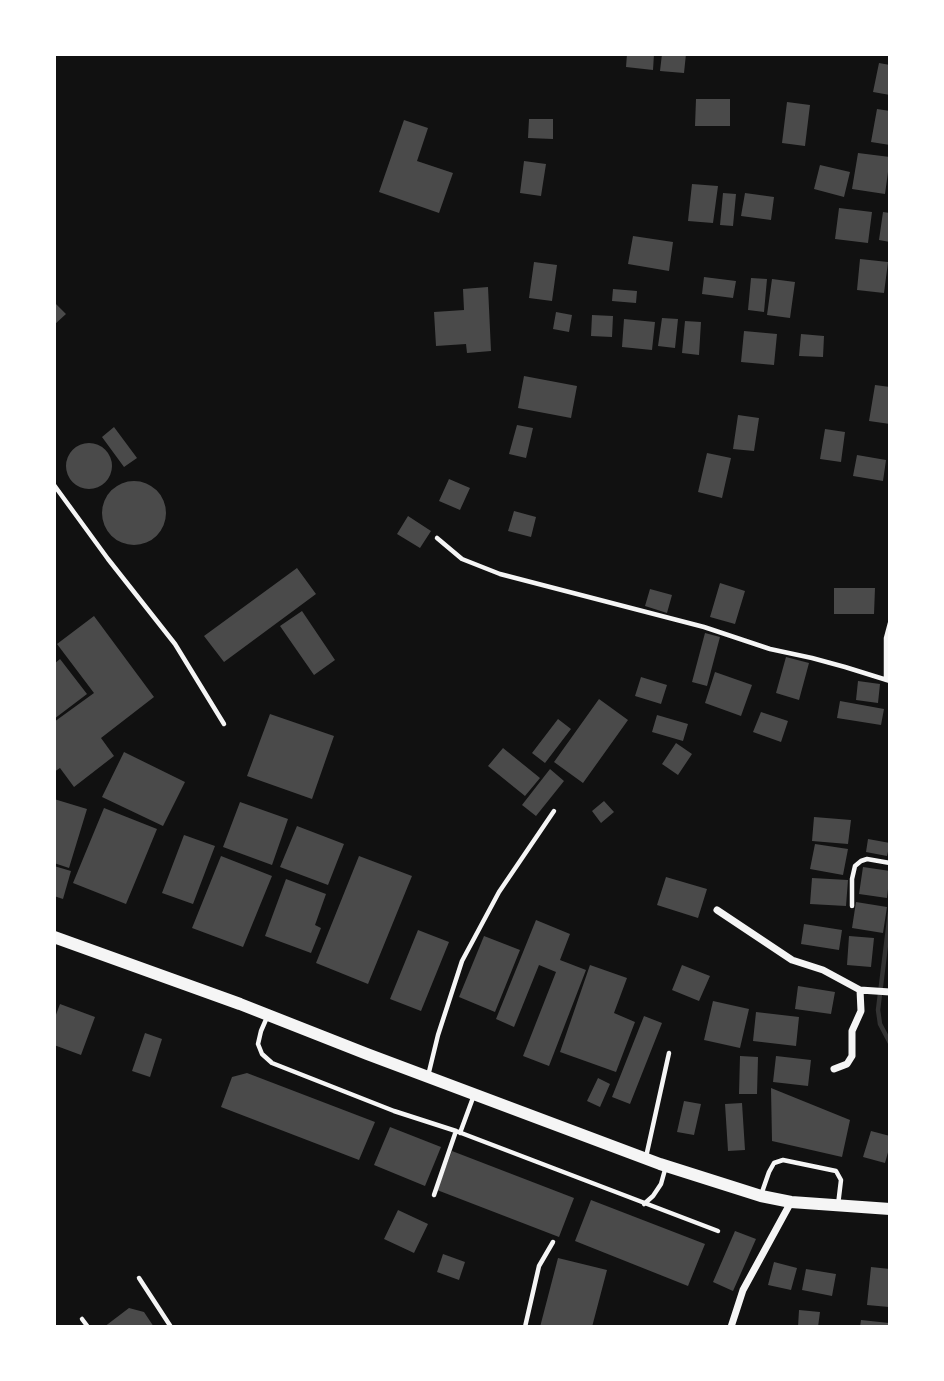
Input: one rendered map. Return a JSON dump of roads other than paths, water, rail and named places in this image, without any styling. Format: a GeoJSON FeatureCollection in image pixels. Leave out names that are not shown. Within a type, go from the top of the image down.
{"type":"FeatureCollection","features":[{"type":"Feature","properties":{"kind":"main road"},"geometry":{"type":"LineString","coordinates":[[54,937],[269,1015],[645,1158],[761,1196],[791,1202],[890,1209]]}},
{"type":"Feature","properties":{"kind":"street"},"geometry":{"type":"LineString","coordinates":[[716,911],[792,960],[822,970],[860,990],[890,992]]}},
{"type":"Feature","properties":{"kind":"street"},"geometry":{"type":"LineString","coordinates":[[834,1069],[847,1064],[852,1056],[852,1031],[861,1011],[860,990]]}},
{"type":"Feature","properties":{"kind":"street"},"geometry":{"type":"LineString","coordinates":[[731,1327],[743,1290],[791,1202]]}},
{"type":"Feature","properties":{"kind":"lane"},"geometry":{"type":"LineString","coordinates":[[54,485],[175,644],[224,724]]}},
{"type":"Feature","properties":{"kind":"lane"},"geometry":{"type":"LineString","coordinates":[[437,538],[462,559],[500,574],[704,627],[770,649],[812,658],[888,681],[886,638],[890,623]]}},
{"type":"Feature","properties":{"kind":"lane"},"geometry":{"type":"LineString","coordinates":[[428,1076],[462,961],[499,892],[554,811]]}},
{"type":"Feature","properties":{"kind":"lane"},"geometry":{"type":"LineString","coordinates":[[852,906],[855,866],[867,859],[890,863]]}},
{"type":"Feature","properties":{"kind":"lane"},"geometry":{"type":"LineString","coordinates":[[269,1015],[258,1044],[262,1054],[272,1063],[718,1231]]}},
{"type":"Feature","properties":{"kind":"lane"},"geometry":{"type":"LineString","coordinates":[[645,1158],[669,1053]]}},
{"type":"Feature","properties":{"kind":"lane"},"geometry":{"type":"LineString","coordinates":[[434,1195],[475,1094]]}},
{"type":"Feature","properties":{"kind":"lane"},"geometry":{"type":"LineString","coordinates":[[761,1196],[774,1163],[783,1160],[836,1171],[841,1180],[838,1205]]}},
{"type":"Feature","properties":{"kind":"lane"},"geometry":{"type":"LineString","coordinates":[[644,1204],[661,1184],[666,1165]]}},
{"type":"Feature","properties":{"kind":"lane"},"geometry":{"type":"LineString","coordinates":[[525,1327],[539,1266],[553,1242]]}},
{"type":"Feature","properties":{"kind":"lane"},"geometry":{"type":"LineString","coordinates":[[139,1278],[171,1327]]}},
{"type":"Feature","properties":{"kind":"lane"},"geometry":{"type":"LineString","coordinates":[[82,1319],[88,1327]]}},
{"type":"Feature","properties":{"kind":"waterway"},"geometry":{"type":"LineString","coordinates":[[890,912],[878,1010],[880,1024],[890,1043]]}}]}
